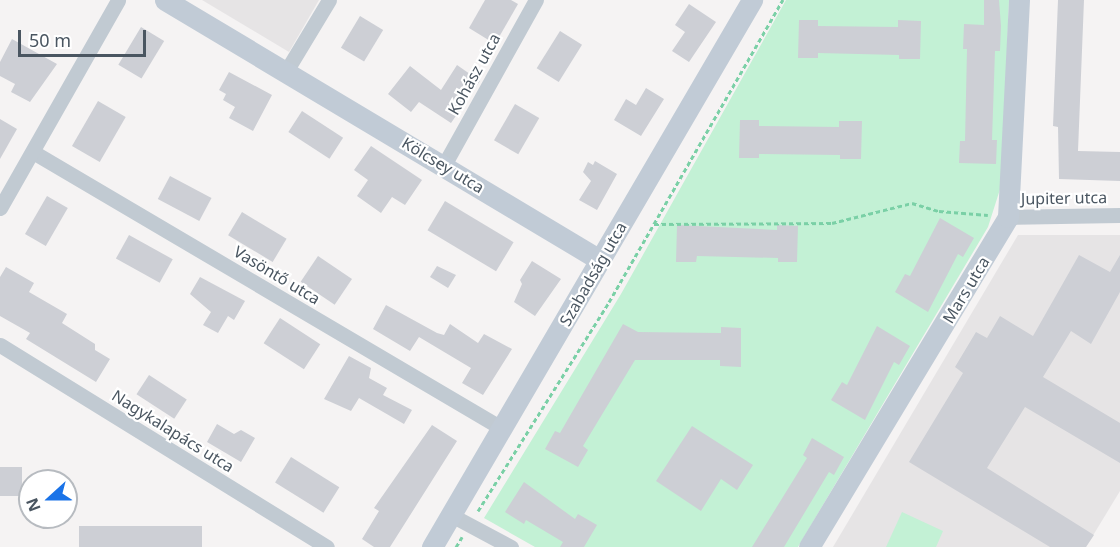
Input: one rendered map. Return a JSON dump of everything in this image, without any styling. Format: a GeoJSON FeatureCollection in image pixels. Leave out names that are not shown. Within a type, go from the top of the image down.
{"type":"FeatureCollection","features":[{"type":"Feature","properties":{"kind":"street"},"geometry":{"type":"LineString","coordinates":[[0,208],[118,0]]}},
{"type":"Feature","properties":{"kind":"street","name":"Kölcsey utca"},"geometry":{"type":"LineString","coordinates":[[165,0],[600,260]]}},
{"type":"Feature","properties":{"kind":"street"},"geometry":{"type":"LineString","coordinates":[[285,73],[329,0]]}},
{"type":"Feature","properties":{"kind":"street","name":"Kohász utca"},"geometry":{"type":"LineString","coordinates":[[444,165],[536,0]]}},
{"type":"Feature","properties":{"kind":"street","name":"Szabadság utca"},"geometry":{"type":"LineString","coordinates":[[432,547],[460,520],[503,429],[752,0]]}},
{"type":"Feature","properties":{"kind":"street","name":"Mars utca"},"geometry":{"type":"LineString","coordinates":[[809,547],[1008,217],[1018,0]]}},
{"type":"Feature","properties":{"kind":"street","name":"Vasöntő utca"},"geometry":{"type":"LineString","coordinates":[[33,152],[503,429]]}},
{"type":"Feature","properties":{"kind":"street","name":"Jupiter utca"},"geometry":{"type":"LineString","coordinates":[[1008,217],[1120,215]]}},
{"type":"Feature","properties":{"kind":"street","name":"Nagykalapács utca"},"geometry":{"type":"LineString","coordinates":[[0,345],[327,547]]}},
{"type":"Feature","properties":{"kind":"street"},"geometry":{"type":"LineString","coordinates":[[460,520],[512,547]]}},
{"type":"Feature","properties":{"kind":"path"},"geometry":{"type":"LineString","coordinates":[[456,547],[460,520],[654,224],[783,0]]}},
{"type":"Feature","properties":{"kind":"path"},"geometry":{"type":"LineString","coordinates":[[654,224],[832,223],[912,203],[939,211],[1008,217]]}},
{"type":"Feature","properties":{"kind":"shaded area"},"geometry":{"type":"Polygon","coordinates":[[[202,0],[319,0],[289,52],[202,0]]]}},
{"type":"Feature","properties":{"kind":"shaded area"},"geometry":{"type":"Polygon","coordinates":[[[1018,235],[1120,235],[1120,491],[1086,547],[833,547],[1018,235]]]}},
{"type":"Feature","properties":{"kind":"green space"},"geometry":{"type":"Polygon","coordinates":[[[786,0],[1009,0],[1002,183],[988,227],[798,547],[535,547],[484,518],[621,294],[786,0]]]}},
{"type":"Feature","properties":{"kind":"green space"},"geometry":{"type":"Polygon","coordinates":[[[902,512],[943,531],[936,547],[886,547],[902,512]]]}},
{"type":"Feature","properties":{"kind":"building"},"geometry":{"type":"Polygon","coordinates":[[[485,0],[511,0],[518,4],[495,44],[469,28],[485,0]]]}},
{"type":"Feature","properties":{"kind":"building"},"geometry":{"type":"Polygon","coordinates":[[[984,0],[999,0],[1001,26],[1000,51],[995,51],[992,140],[997,140],[996,164],[959,163],[960,141],[965,141],[967,49],[963,49],[964,24],[984,25],[984,0]]]}},
{"type":"Feature","properties":{"kind":"building"},"geometry":{"type":"Polygon","coordinates":[[[1058,0],[1084,0],[1078,151],[1120,152],[1120,181],[1059,179],[1058,127],[1053,126],[1058,0]]]}},
{"type":"Feature","properties":{"kind":"building"},"geometry":{"type":"Polygon","coordinates":[[[689,4],[716,22],[689,62],[672,51],[685,32],[675,25],[689,4]]]}},
{"type":"Feature","properties":{"kind":"building"},"geometry":{"type":"Polygon","coordinates":[[[360,16],[383,30],[364,62],[341,48],[360,16]]]}},
{"type":"Feature","properties":{"kind":"building"},"geometry":{"type":"Polygon","coordinates":[[[799,20],[818,20],[818,26],[898,27],[898,20],[921,21],[920,59],[899,59],[899,55],[818,53],[818,58],[798,58],[799,20]]]}},
{"type":"Feature","properties":{"kind":"building"},"geometry":{"type":"Polygon","coordinates":[[[141,27],[164,41],[141,79],[118,65],[141,27]]]}},
{"type":"Feature","properties":{"kind":"building"},"geometry":{"type":"Polygon","coordinates":[[[560,31],[582,45],[559,82],[537,68],[560,31]]]}},
{"type":"Feature","properties":{"kind":"building"},"geometry":{"type":"Polygon","coordinates":[[[12,39],[57,64],[30,102],[11,92],[15,84],[0,76],[0,62],[12,39]]]}},
{"type":"Feature","properties":{"kind":"building"},"geometry":{"type":"Polygon","coordinates":[[[457,65],[480,81],[451,123],[419,102],[411,112],[388,94],[410,66],[441,90],[457,65]]]}},
{"type":"Feature","properties":{"kind":"building"},"geometry":{"type":"Polygon","coordinates":[[[229,72],[272,95],[253,131],[229,118],[235,107],[223,100],[226,94],[219,90],[229,72]]]}},
{"type":"Feature","properties":{"kind":"building"},"geometry":{"type":"Polygon","coordinates":[[[646,88],[664,99],[641,136],[614,120],[626,99],[636,105],[646,88]]]}},
{"type":"Feature","properties":{"kind":"building"},"geometry":{"type":"Polygon","coordinates":[[[98,101],[126,117],[100,162],[72,146],[98,101]]]}},
{"type":"Feature","properties":{"kind":"building"},"geometry":{"type":"Polygon","coordinates":[[[515,104],[539,118],[518,154],[494,140],[515,104]]]}},
{"type":"Feature","properties":{"kind":"building"},"geometry":{"type":"Polygon","coordinates":[[[302,111],[343,138],[329,159],[288,132],[302,111]]]}},
{"type":"Feature","properties":{"kind":"building"},"geometry":{"type":"Polygon","coordinates":[[[0,119],[17,129],[0,159],[0,119]]]}},
{"type":"Feature","properties":{"kind":"building"},"geometry":{"type":"Polygon","coordinates":[[[740,120],[759,120],[759,126],[839,127],[839,121],[862,121],[861,159],[840,159],[840,155],[759,154],[759,158],[739,158],[740,120]]]}},
{"type":"Feature","properties":{"kind":"building"},"geometry":{"type":"Polygon","coordinates":[[[371,146],[422,180],[405,205],[392,197],[381,213],[357,196],[368,180],[354,170],[371,146]]]}},
{"type":"Feature","properties":{"kind":"building"},"geometry":{"type":"Polygon","coordinates":[[[595,161],[617,174],[597,210],[579,200],[591,181],[583,172],[588,162],[593,165],[595,161]]]}},
{"type":"Feature","properties":{"kind":"building"},"geometry":{"type":"Polygon","coordinates":[[[170,176],[211,198],[199,221],[158,199],[170,176]]]}},
{"type":"Feature","properties":{"kind":"building"},"geometry":{"type":"Polygon","coordinates":[[[47,196],[68,208],[46,246],[25,234],[47,196]]]}},
{"type":"Feature","properties":{"kind":"building"},"geometry":{"type":"Polygon","coordinates":[[[445,201],[514,242],[496,271],[427,230],[445,201]]]}},
{"type":"Feature","properties":{"kind":"building"},"geometry":{"type":"Polygon","coordinates":[[[242,212],[287,239],[273,262],[228,235],[242,212]]]}},
{"type":"Feature","properties":{"kind":"building"},"geometry":{"type":"Polygon","coordinates":[[[940,218],[974,238],[963,257],[958,254],[928,312],[895,292],[905,274],[910,276],[940,218]]]}},
{"type":"Feature","properties":{"kind":"building"},"geometry":{"type":"Polygon","coordinates":[[[677,225],[777,230],[777,225],[798,226],[797,262],[778,262],[778,258],[697,256],[696,262],[676,262],[677,225]]]}},
{"type":"Feature","properties":{"kind":"building"},"geometry":{"type":"Polygon","coordinates":[[[129,235],[173,259],[160,283],[116,259],[129,235]]]}},
{"type":"Feature","properties":{"kind":"building"},"geometry":{"type":"Polygon","coordinates":[[[1079,255],[1110,272],[1120,255],[1120,292],[1091,344],[1071,331],[1043,377],[1120,423],[1120,463],[1025,407],[987,468],[1094,535],[1086,547],[1050,547],[909,462],[963,373],[955,367],[976,332],[987,338],[1000,316],[1033,336],[1079,255]]]}},
{"type":"Feature","properties":{"kind":"building"},"geometry":{"type":"Polygon","coordinates":[[[318,256],[352,279],[335,305],[301,282],[318,256]]]}},
{"type":"Feature","properties":{"kind":"building"},"geometry":{"type":"Polygon","coordinates":[[[532,261],[561,279],[535,316],[514,302],[522,284],[520,280],[532,261]]]}},
{"type":"Feature","properties":{"kind":"building"},"geometry":{"type":"Polygon","coordinates":[[[437,266],[456,275],[448,288],[430,277],[437,266]]]}},
{"type":"Feature","properties":{"kind":"building"},"geometry":{"type":"Polygon","coordinates":[[[6,267],[34,283],[29,292],[67,314],[62,323],[95,344],[95,350],[110,359],[96,382],[26,339],[30,333],[0,316],[0,277],[6,267]]]}},
{"type":"Feature","properties":{"kind":"building"},"geometry":{"type":"Polygon","coordinates":[[[200,277],[245,301],[234,320],[228,316],[218,333],[203,325],[211,312],[190,294],[200,277]]]}},
{"type":"Feature","properties":{"kind":"building"},"geometry":{"type":"Polygon","coordinates":[[[386,305],[437,333],[444,335],[450,324],[478,343],[484,334],[512,349],[483,395],[462,383],[471,368],[419,337],[410,351],[373,329],[386,305]]]}},
{"type":"Feature","properties":{"kind":"building"},"geometry":{"type":"Polygon","coordinates":[[[280,318],[320,344],[304,369],[264,343],[280,318]]]}},
{"type":"Feature","properties":{"kind":"building"},"geometry":{"type":"Polygon","coordinates":[[[623,324],[638,332],[721,333],[721,327],[741,328],[741,367],[720,366],[720,360],[635,360],[583,446],[588,450],[578,467],[545,449],[555,431],[560,433],[623,324]]]}},
{"type":"Feature","properties":{"kind":"building"},"geometry":{"type":"Polygon","coordinates":[[[877,326],[910,346],[899,365],[894,362],[865,420],[831,400],[842,382],[847,385],[877,326]]]}},
{"type":"Feature","properties":{"kind":"building"},"geometry":{"type":"Polygon","coordinates":[[[349,356],[371,368],[369,378],[387,388],[383,395],[412,410],[404,424],[359,398],[351,411],[324,399],[349,356]]]}},
{"type":"Feature","properties":{"kind":"building"},"geometry":{"type":"Polygon","coordinates":[[[149,375],[187,400],[174,419],[136,394],[149,375]]]}},
{"type":"Feature","properties":{"kind":"building"},"geometry":{"type":"Polygon","coordinates":[[[217,424],[234,434],[241,430],[255,438],[241,462],[207,442],[217,424]]]}},
{"type":"Feature","properties":{"kind":"building"},"geometry":{"type":"Polygon","coordinates":[[[432,425],[457,441],[390,547],[374,547],[362,539],[379,511],[374,508],[432,425]]]}},
{"type":"Feature","properties":{"kind":"building"},"geometry":{"type":"Polygon","coordinates":[[[692,426],[753,465],[737,490],[721,479],[701,511],[656,481],[692,426]]]}},
{"type":"Feature","properties":{"kind":"building"},"geometry":{"type":"Polygon","coordinates":[[[812,438],[844,457],[834,475],[829,472],[784,547],[752,547],[807,458],[803,455],[812,438]]]}},
{"type":"Feature","properties":{"kind":"building"},"geometry":{"type":"Polygon","coordinates":[[[291,457],[339,487],[323,513],[275,482],[291,457]]]}},
{"type":"Feature","properties":{"kind":"building"},"geometry":{"type":"Polygon","coordinates":[[[0,467],[22,467],[18,469],[18,496],[0,496],[0,467]]]}},
{"type":"Feature","properties":{"kind":"building"},"geometry":{"type":"Polygon","coordinates":[[[524,482],[575,519],[578,514],[597,525],[584,547],[560,547],[563,542],[526,520],[524,524],[505,512],[524,482]]]}},
{"type":"Feature","properties":{"kind":"building"},"geometry":{"type":"Polygon","coordinates":[[[79,526],[202,526],[202,547],[79,547],[79,526]]]}}]}
